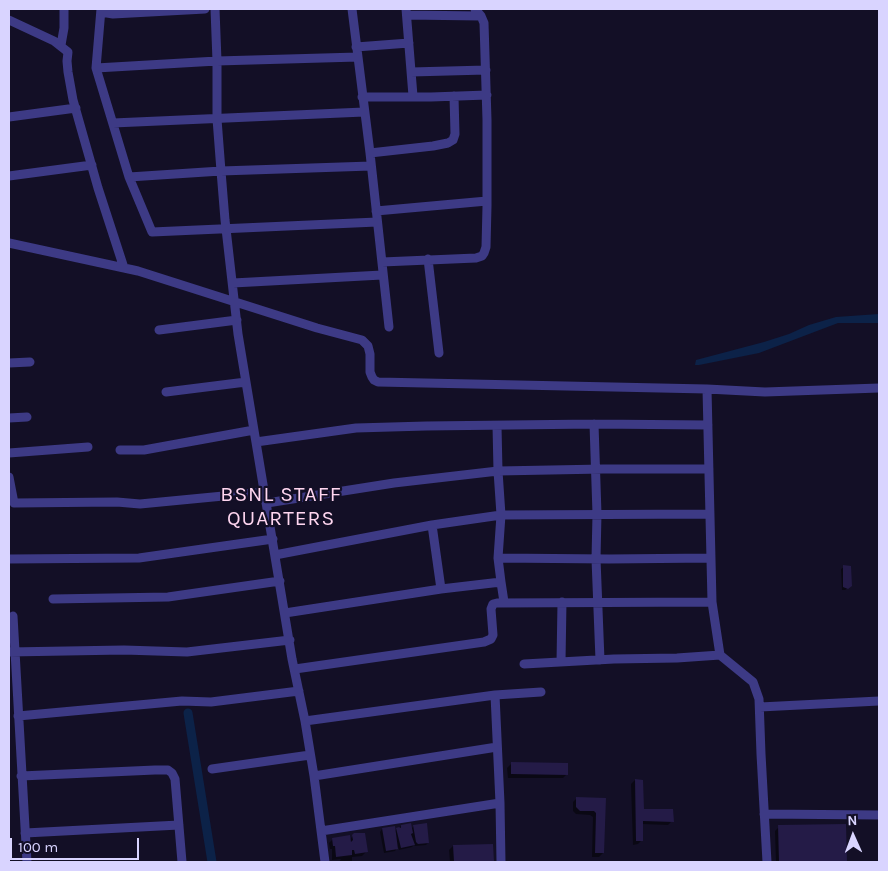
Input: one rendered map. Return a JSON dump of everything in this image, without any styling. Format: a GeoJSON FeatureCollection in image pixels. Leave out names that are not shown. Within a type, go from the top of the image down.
{"type":"FeatureCollection","features":[{"type":"Feature","properties":{"kind":"street"},"geometry":{"type":"LineString","coordinates":[[61,45],[64,28],[64,9]]}},
{"type":"Feature","properties":{"kind":"street"},"geometry":{"type":"LineString","coordinates":[[205,9],[112,14],[101,11],[96,68],[130,177],[152,232],[377,222]]}},
{"type":"Feature","properties":{"kind":"street"},"geometry":{"type":"LineString","coordinates":[[215,9],[217,119],[234,302],[275,555],[314,776],[325,862]]}},
{"type":"Feature","properties":{"kind":"street"},"geometry":{"type":"LineString","coordinates":[[352,9],[389,327]]}},
{"type":"Feature","properties":{"kind":"street"},"geometry":{"type":"LineString","coordinates":[[382,262],[476,258],[482,256],[486,247],[486,70],[484,23],[475,9]]}},
{"type":"Feature","properties":{"kind":"street"},"geometry":{"type":"LineString","coordinates":[[413,96],[406,12],[481,16]]}},
{"type":"Feature","properties":{"kind":"street"},"geometry":{"type":"LineString","coordinates":[[9,20],[61,45],[68,52],[68,72],[76,108],[124,268]]}},
{"type":"Feature","properties":{"kind":"street"},"geometry":{"type":"LineString","coordinates":[[96,68],[357,52],[409,43]]}},
{"type":"Feature","properties":{"kind":"street"},"geometry":{"type":"LineString","coordinates":[[411,72],[486,70]]}},
{"type":"Feature","properties":{"kind":"street"},"geometry":{"type":"LineString","coordinates":[[362,96],[486,95]]}},
{"type":"Feature","properties":{"kind":"street"},"geometry":{"type":"LineString","coordinates":[[370,154],[448,143],[455,134],[454,96]]}},
{"type":"Feature","properties":{"kind":"street"},"geometry":{"type":"LineString","coordinates":[[9,117],[76,108]]}},
{"type":"Feature","properties":{"kind":"street"},"geometry":{"type":"LineString","coordinates":[[113,123],[364,112]]}},
{"type":"Feature","properties":{"kind":"street"},"geometry":{"type":"LineString","coordinates":[[9,176],[92,165]]}},
{"type":"Feature","properties":{"kind":"street"},"geometry":{"type":"LineString","coordinates":[[130,177],[221,171],[371,166]]}},
{"type":"Feature","properties":{"kind":"street"},"geometry":{"type":"LineString","coordinates":[[376,211],[487,201]]}},
{"type":"Feature","properties":{"kind":"street"},"geometry":{"type":"LineString","coordinates":[[9,243],[138,271],[324,330],[362,340],[368,346],[370,372],[374,380],[378,382],[707,389],[765,392],[879,388]]}},
{"type":"Feature","properties":{"kind":"street"},"geometry":{"type":"LineString","coordinates":[[428,260],[439,353]]}},
{"type":"Feature","properties":{"kind":"street"},"geometry":{"type":"LineString","coordinates":[[233,283],[382,275]]}},
{"type":"Feature","properties":{"kind":"street"},"geometry":{"type":"LineString","coordinates":[[159,330],[237,320]]}},
{"type":"Feature","properties":{"kind":"street"},"geometry":{"type":"LineString","coordinates":[[9,364],[30,362]]}},
{"type":"Feature","properties":{"kind":"street"},"geometry":{"type":"LineString","coordinates":[[166,392],[246,382]]}},
{"type":"Feature","properties":{"kind":"street"},"geometry":{"type":"LineString","coordinates":[[707,389],[712,602],[720,654],[753,682],[759,699],[767,862]]}},
{"type":"Feature","properties":{"kind":"street"},"geometry":{"type":"LineString","coordinates":[[9,418],[27,417]]}},
{"type":"Feature","properties":{"kind":"street"},"geometry":{"type":"LineString","coordinates":[[256,442],[356,428],[594,424],[708,425]]}},
{"type":"Feature","properties":{"kind":"street"},"geometry":{"type":"LineString","coordinates":[[594,424],[600,660]]}},
{"type":"Feature","properties":{"kind":"street"},"geometry":{"type":"LineString","coordinates":[[497,426],[501,515],[498,558],[504,602]]}},
{"type":"Feature","properties":{"kind":"street"},"geometry":{"type":"LineString","coordinates":[[120,450],[144,450],[254,430]]}},
{"type":"Feature","properties":{"kind":"street"},"geometry":{"type":"LineString","coordinates":[[9,453],[88,447]]}},
{"type":"Feature","properties":{"kind":"street"},"geometry":{"type":"LineString","coordinates":[[267,503],[394,483],[498,471],[709,469]]}},
{"type":"Feature","properties":{"kind":"street"},"geometry":{"type":"LineString","coordinates":[[9,477],[14,503],[117,502],[140,504],[265,492]]}},
{"type":"Feature","properties":{"kind":"street"},"geometry":{"type":"LineString","coordinates":[[275,555],[432,525],[501,515],[710,514]]}},
{"type":"Feature","properties":{"kind":"street"},"geometry":{"type":"LineString","coordinates":[[432,525],[442,588]]}},
{"type":"Feature","properties":{"kind":"street"},"geometry":{"type":"LineString","coordinates":[[9,559],[130,558],[273,539]]}},
{"type":"Feature","properties":{"kind":"street"},"geometry":{"type":"LineString","coordinates":[[498,558],[711,558]]}},
{"type":"Feature","properties":{"kind":"street"},"geometry":{"type":"LineString","coordinates":[[53,599],[168,597],[280,581]]}},
{"type":"Feature","properties":{"kind":"street"},"geometry":{"type":"LineString","coordinates":[[285,613],[442,588],[501,582]]}},
{"type":"Feature","properties":{"kind":"street"},"geometry":{"type":"LineString","coordinates":[[295,669],[491,640],[493,604],[504,602],[712,602]]}},
{"type":"Feature","properties":{"kind":"street"},"geometry":{"type":"LineString","coordinates":[[561,662],[562,602]]}},
{"type":"Feature","properties":{"kind":"street"},"geometry":{"type":"LineString","coordinates":[[13,616],[13,692],[18,716],[27,862]]}},
{"type":"Feature","properties":{"kind":"street"},"geometry":{"type":"LineString","coordinates":[[12,652],[124,650],[187,652],[290,640]]}},
{"type":"Feature","properties":{"kind":"street"},"geometry":{"type":"LineString","coordinates":[[524,664],[677,658],[720,654]]}},
{"type":"Feature","properties":{"kind":"street"},"geometry":{"type":"LineString","coordinates":[[18,716],[182,701],[211,702],[299,690]]}},
{"type":"Feature","properties":{"kind":"street"},"geometry":{"type":"LineString","coordinates":[[305,721],[495,695],[541,692]]}},
{"type":"Feature","properties":{"kind":"street"},"geometry":{"type":"LineString","coordinates":[[495,695],[501,862]]}},
{"type":"Feature","properties":{"kind":"street"},"geometry":{"type":"LineString","coordinates":[[760,706],[879,701]]}},
{"type":"Feature","properties":{"kind":"street"},"geometry":{"type":"LineString","coordinates":[[314,776],[497,747]]}},
{"type":"Feature","properties":{"kind":"street"},"geometry":{"type":"LineString","coordinates":[[212,769],[310,755]]}},
{"type":"Feature","properties":{"kind":"street"},"geometry":{"type":"LineString","coordinates":[[21,776],[168,770],[175,779],[182,862]]}},
{"type":"Feature","properties":{"kind":"street"},"geometry":{"type":"LineString","coordinates":[[321,831],[500,803]]}},
{"type":"Feature","properties":{"kind":"street"},"geometry":{"type":"LineString","coordinates":[[764,814],[879,815]]}},
{"type":"Feature","properties":{"kind":"street"},"geometry":{"type":"LineString","coordinates":[[25,833],[179,825]]}},
{"type":"Feature","properties":{"kind":"water"},"geometry":{"type":"Polygon","coordinates":[[[879,314],[879,323],[838,323],[759,353],[695,365],[696,360],[764,342],[836,317],[879,314]]]}},
{"type":"Feature","properties":{"kind":"building"},"geometry":{"type":"Polygon","coordinates":[[[843,565],[851,566],[852,586],[848,589],[843,587],[843,565]]]}},
{"type":"Feature","properties":{"kind":"building"},"geometry":{"type":"Polygon","coordinates":[[[511,762],[568,763],[568,775],[511,774],[511,762]]]}},
{"type":"Feature","properties":{"kind":"building"},"geometry":{"type":"Polygon","coordinates":[[[635,779],[643,780],[644,809],[673,809],[674,822],[643,821],[643,841],[636,841],[635,779]]]}},
{"type":"Feature","properties":{"kind":"building"},"geometry":{"type":"Polygon","coordinates":[[[576,797],[606,798],[604,853],[595,853],[596,813],[594,811],[580,811],[576,807],[576,797]]]}},
{"type":"Feature","properties":{"kind":"building"},"geometry":{"type":"Polygon","coordinates":[[[411,823],[413,833],[411,834],[415,845],[401,848],[396,828],[401,828],[401,825],[411,823]]]}},
{"type":"Feature","properties":{"kind":"building"},"geometry":{"type":"Polygon","coordinates":[[[427,823],[429,843],[418,844],[413,825],[427,823]]]}},
{"type":"Feature","properties":{"kind":"building"},"geometry":{"type":"Polygon","coordinates":[[[846,824],[847,862],[779,862],[778,825],[846,824]]]}},
{"type":"Feature","properties":{"kind":"building"},"geometry":{"type":"Polygon","coordinates":[[[395,826],[398,849],[386,851],[382,828],[395,826]]]}},
{"type":"Feature","properties":{"kind":"building"},"geometry":{"type":"Polygon","coordinates":[[[354,833],[365,833],[368,852],[355,854],[354,850],[352,850],[352,855],[336,857],[332,838],[350,835],[351,842],[354,833]]]}},
{"type":"Feature","properties":{"kind":"building"},"geometry":{"type":"Polygon","coordinates":[[[493,844],[494,862],[454,862],[453,845],[493,844]]]}},
{"type":"Feature","properties":{"kind":"waterway"},"geometry":{"type":"LineString","coordinates":[[188,713],[212,862]]}},
{"type":"Feature","properties":{"kind":"district","name":"BSNL STAFF QUARTERS"},"geometry":{"type":"Point","coordinates":[281,507]}}]}
